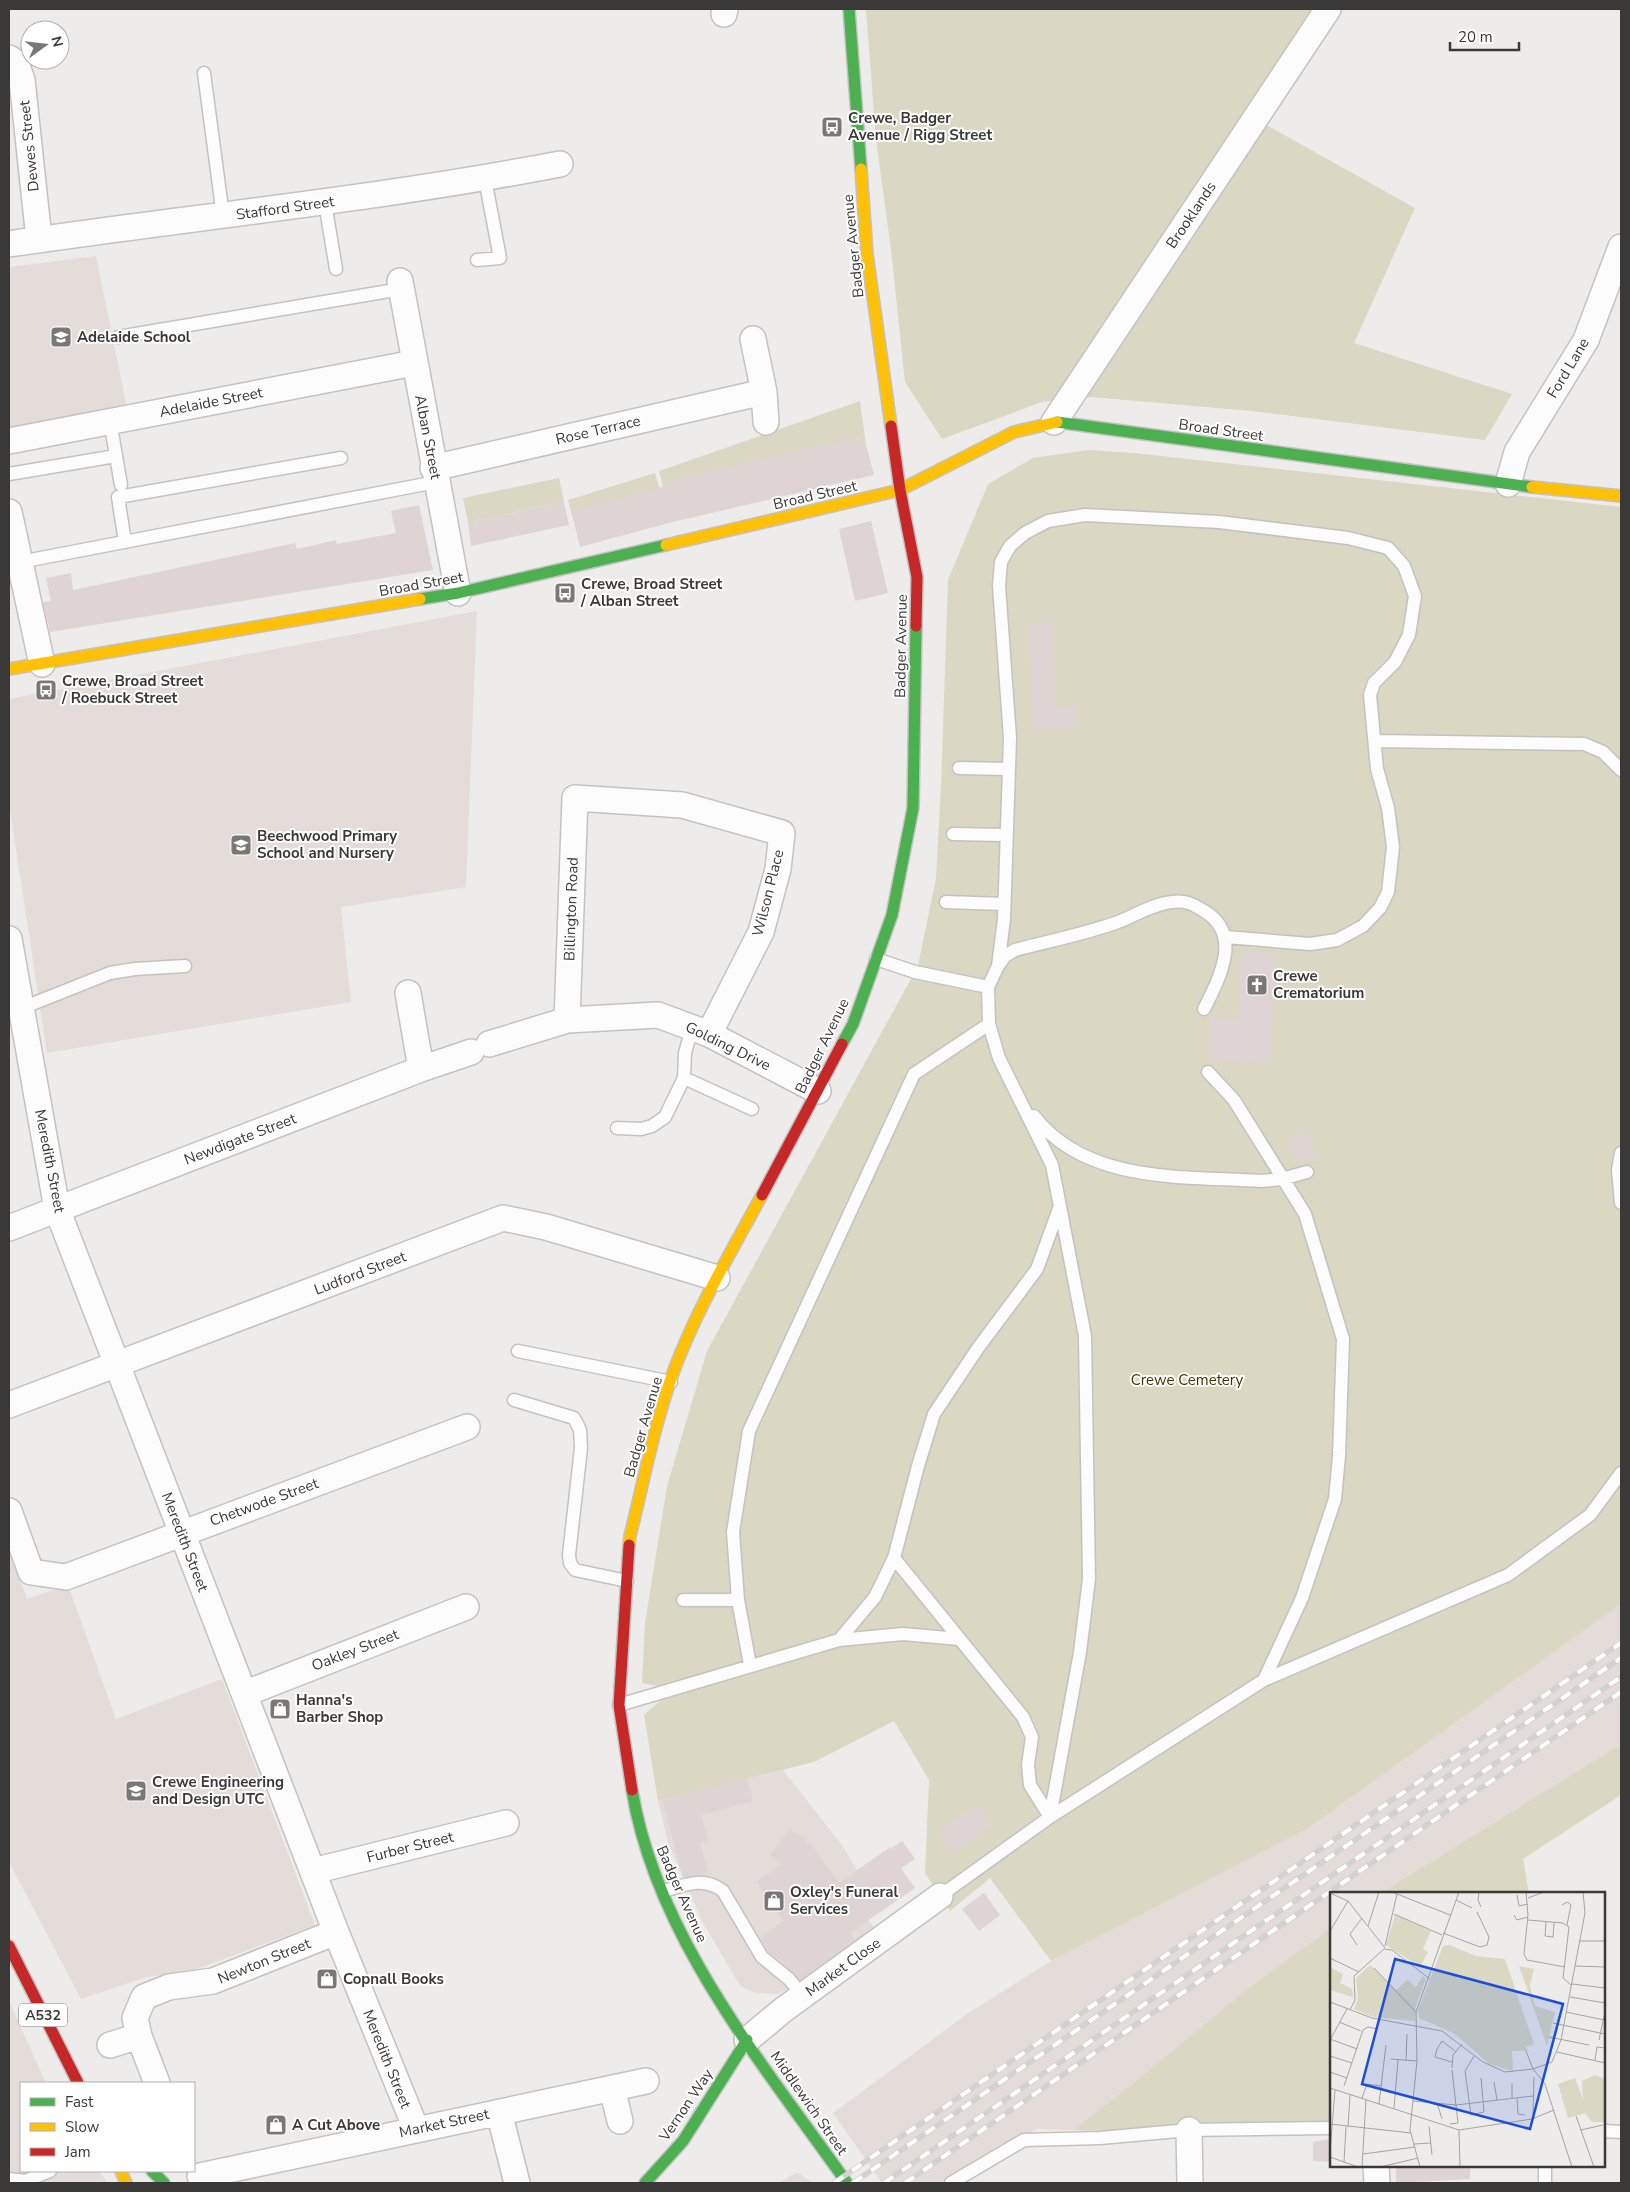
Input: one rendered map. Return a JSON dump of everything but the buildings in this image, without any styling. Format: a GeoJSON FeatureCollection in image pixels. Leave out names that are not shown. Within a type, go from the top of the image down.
{"type":"FeatureCollection","features":[{"type":"Feature","properties":{"kind":"street","name":"Badger Avenue"},"geometry":{"type":"LineString","coordinates":[[747,2040],[711,1989],[688,1949],[646,1853],[633,1794],[619,1705],[630,1536],[662,1406],[686,1344],[717,1278],[853,1024],[892,915],[913,808],[917,576],[900,490],[867,254],[849,9]]}},
{"type":"Feature","properties":{"kind":"street","name":"Brooklands"},"geometry":{"type":"LineString","coordinates":[[1054,422],[1328,9]]}},
{"type":"Feature","properties":{"kind":"street","name":"Dewes Street"},"geometry":{"type":"LineString","coordinates":[[9,58],[16,63],[22,80],[39,239]]}},
{"type":"Feature","properties":{"kind":"street","name":"Stafford Street"},"geometry":{"type":"LineString","coordinates":[[9,244],[325,203],[485,179],[560,164]]}},
{"type":"Feature","properties":{"kind":"street","name":"Ford Lane"},"geometry":{"type":"LineString","coordinates":[[1508,484],[1517,452],[1586,340],[1621,247]]}},
{"type":"Feature","properties":{"kind":"street","name":"Alban Street"},"geometry":{"type":"LineString","coordinates":[[400,285],[458,593]]}},
{"type":"Feature","properties":{"kind":"street"},"geometry":{"type":"LineString","coordinates":[[753,339],[764,392],[766,422]]}},
{"type":"Feature","properties":{"kind":"street","name":"Adelaide Street"},"geometry":{"type":"LineString","coordinates":[[9,441],[414,363]]}},
{"type":"Feature","properties":{"kind":"street","name":"Rose Terrace"},"geometry":{"type":"LineString","coordinates":[[435,475],[764,392]]}},
{"type":"Feature","properties":{"kind":"street","name":"Broad Street"},"geometry":{"type":"LineString","coordinates":[[9,669],[458,593],[900,490],[1014,432],[1054,422],[1508,484],[1621,496]]}},
{"type":"Feature","properties":{"kind":"street"},"geometry":{"type":"LineString","coordinates":[[9,512],[42,664]]}},
{"type":"Feature","properties":{"kind":"street","name":"Billington Road"},"geometry":{"type":"LineString","coordinates":[[567,1020],[575,798]]}},
{"type":"Feature","properties":{"kind":"street","name":"Wilson Place"},"geometry":{"type":"LineString","coordinates":[[575,798],[682,806],[782,833],[778,869],[761,932],[701,1031]]}},
{"type":"Feature","properties":{"kind":"street","name":"Meredith Street"},"geometry":{"type":"LineString","coordinates":[[9,939],[13,984],[22,1008],[57,1209],[336,1932],[416,2129]]}},
{"type":"Feature","properties":{"kind":"street"},"geometry":{"type":"LineString","coordinates":[[408,993],[421,1069]]}},
{"type":"Feature","properties":{"kind":"street","name":"Golding Drive"},"geometry":{"type":"LineString","coordinates":[[480,1048],[567,1020],[658,1015],[701,1031],[818,1091]]}},
{"type":"Feature","properties":{"kind":"street","name":"Newdigate Street"},"geometry":{"type":"LineString","coordinates":[[9,1228],[480,1048]]}},
{"type":"Feature","properties":{"kind":"street","name":"Ludford Street"},"geometry":{"type":"LineString","coordinates":[[9,1405],[503,1218],[546,1227],[717,1278]]}},
{"type":"Feature","properties":{"kind":"street","name":"Chetwode Street"},"geometry":{"type":"LineString","coordinates":[[9,1511],[31,1572],[66,1577],[181,1532],[467,1427]]}},
{"type":"Feature","properties":{"kind":"street","name":"Oakley Street"},"geometry":{"type":"LineString","coordinates":[[244,1694],[466,1607]]}},
{"type":"Feature","properties":{"kind":"street","name":"Furber Street"},"geometry":{"type":"LineString","coordinates":[[313,1871],[506,1823]]}},
{"type":"Feature","properties":{"kind":"street","name":"Market Close"},"geometry":{"type":"LineString","coordinates":[[747,2040],[803,1996],[940,1896]]}},
{"type":"Feature","properties":{"kind":"street","name":"Newton Street"},"geometry":{"type":"LineString","coordinates":[[157,2082],[139,2036],[136,2018],[144,1997],[169,1987],[213,1982],[336,1932]]}},
{"type":"Feature","properties":{"kind":"street","name":"A532"},"geometry":{"type":"LineString","coordinates":[[9,1946],[77,2082]]}},
{"type":"Feature","properties":{"kind":"street"},"geometry":{"type":"LineString","coordinates":[[110,2045],[139,2036]]}},
{"type":"Feature","properties":{"kind":"street","name":"Vernon Way"},"geometry":{"type":"LineString","coordinates":[[645,2183],[683,2141],[747,2040]]}},
{"type":"Feature","properties":{"kind":"street","name":"Middlewich Street"},"geometry":{"type":"LineString","coordinates":[[747,2040],[847,2183]]}},
{"type":"Feature","properties":{"kind":"street","name":"Market Street"},"geometry":{"type":"LineString","coordinates":[[200,2176],[249,2174],[416,2129],[646,2081]]}},
{"type":"Feature","properties":{"kind":"street"},"geometry":{"type":"LineString","coordinates":[[612,2088],[620,2121]]}},
{"type":"Feature","properties":{"kind":"street"},"geometry":{"type":"LineString","coordinates":[[499,2112],[517,2183]]}},
{"type":"Feature","properties":{"kind":"street"},"geometry":{"type":"LineString","coordinates":[[1189,2130],[1190,2183]]}},
{"type":"Feature","properties":{"kind":"street"},"geometry":{"type":"LineString","coordinates":[[1376,2167],[1377,2183]]}},
{"type":"Feature","properties":{"kind":"street"},"geometry":{"type":"LineString","coordinates":[[153,2172],[164,2183]]}},
{"type":"Feature","properties":{"kind":"lane"},"geometry":{"type":"LineString","coordinates":[[204,73],[223,216]]}},
{"type":"Feature","properties":{"kind":"lane"},"geometry":{"type":"LineString","coordinates":[[477,260],[500,258],[485,179]]}},
{"type":"Feature","properties":{"kind":"lane"},"geometry":{"type":"LineString","coordinates":[[325,203],[336,269]]}},
{"type":"Feature","properties":{"kind":"lane"},"geometry":{"type":"LineString","coordinates":[[118,337],[400,285]]}},
{"type":"Feature","properties":{"kind":"lane"},"geometry":{"type":"LineString","coordinates":[[110,421],[122,485]]}},
{"type":"Feature","properties":{"kind":"lane"},"geometry":{"type":"LineString","coordinates":[[9,474],[116,456]]}},
{"type":"Feature","properties":{"kind":"lane"},"geometry":{"type":"LineString","coordinates":[[125,542],[118,497],[341,458]]}},
{"type":"Feature","properties":{"kind":"lane"},"geometry":{"type":"LineString","coordinates":[[20,562],[125,542],[435,475]]}},
{"type":"Feature","properties":{"kind":"lane"},"geometry":{"type":"LineString","coordinates":[[998,966],[1004,904],[1010,738],[999,586],[1000,562],[1010,546],[1025,533],[1048,521],[1085,515],[1219,522],[1348,538],[1388,548],[1404,566],[1415,596],[1409,635],[1395,662],[1374,683],[1370,694],[1377,769],[1388,808],[1393,847],[1388,892],[1380,908],[1363,926],[1338,940],[1310,944],[1226,937]]}},
{"type":"Feature","properties":{"kind":"lane"},"geometry":{"type":"LineString","coordinates":[[1375,741],[1584,744],[1603,752],[1621,770]]}},
{"type":"Feature","properties":{"kind":"lane"},"geometry":{"type":"LineString","coordinates":[[959,768],[1009,769]]}},
{"type":"Feature","properties":{"kind":"lane"},"geometry":{"type":"LineString","coordinates":[[953,834],[1006,836]]}},
{"type":"Feature","properties":{"kind":"lane"},"geometry":{"type":"LineString","coordinates":[[946,902],[1004,904]]}},
{"type":"Feature","properties":{"kind":"lane"},"geometry":{"type":"LineString","coordinates":[[1050,1817],[1080,1652],[1089,1579],[1085,1336],[1052,1165],[999,1058],[989,1024],[988,986],[1005,956],[1015,950],[1118,922],[1171,902],[1189,902],[1207,913],[1219,924],[1226,937],[1226,955],[1218,981],[1204,1009]]}},
{"type":"Feature","properties":{"kind":"lane"},"geometry":{"type":"LineString","coordinates":[[876,960],[915,972],[988,986]]}},
{"type":"Feature","properties":{"kind":"lane"},"geometry":{"type":"LineString","coordinates":[[22,1008],[110,973],[134,969],[185,966]]}},
{"type":"Feature","properties":{"kind":"lane"},"geometry":{"type":"LineString","coordinates":[[750,1665],[738,1600],[733,1532],[749,1431],[914,1074],[989,1024]]}},
{"type":"Feature","properties":{"kind":"lane"},"geometry":{"type":"LineString","coordinates":[[617,1128],[647,1127],[665,1117],[684,1078],[685,1052],[701,1031]]}},
{"type":"Feature","properties":{"kind":"lane"},"geometry":{"type":"LineString","coordinates":[[1208,1072],[1234,1100],[1305,1214],[1343,1339],[1339,1456],[1335,1499],[1302,1598],[1264,1680]]}},
{"type":"Feature","properties":{"kind":"lane"},"geometry":{"type":"LineString","coordinates":[[684,1078],[752,1109]]}},
{"type":"Feature","properties":{"kind":"lane"},"geometry":{"type":"LineString","coordinates":[[1018,1096],[1042,1126],[1067,1146],[1101,1163],[1130,1171],[1261,1181],[1282,1179],[1307,1172]]}},
{"type":"Feature","properties":{"kind":"lane"},"geometry":{"type":"LineString","coordinates":[[1621,1153],[1618,1170],[1621,1202]]}},
{"type":"Feature","properties":{"kind":"lane"},"geometry":{"type":"LineString","coordinates":[[839,1640],[875,1597],[894,1558],[934,1414],[978,1348],[1037,1270],[1060,1205]]}},
{"type":"Feature","properties":{"kind":"lane"},"geometry":{"type":"LineString","coordinates":[[518,1352],[671,1382]]}},
{"type":"Feature","properties":{"kind":"lane"},"geometry":{"type":"LineString","coordinates":[[514,1400],[563,1413],[574,1418],[580,1430],[581,1448],[569,1555],[570,1563],[574,1570],[627,1581]]}},
{"type":"Feature","properties":{"kind":"lane"},"geometry":{"type":"LineString","coordinates":[[940,1896],[1050,1817],[1264,1680],[1508,1575],[1590,1515],[1621,1473]]}},
{"type":"Feature","properties":{"kind":"lane"},"geometry":{"type":"LineString","coordinates":[[894,1558],[1023,1716],[1032,1737],[1028,1765],[1030,1785],[1050,1817]]}},
{"type":"Feature","properties":{"kind":"lane"},"geometry":{"type":"LineString","coordinates":[[683,1600],[738,1600]]}},
{"type":"Feature","properties":{"kind":"lane"},"geometry":{"type":"LineString","coordinates":[[619,1705],[839,1640],[903,1634],[959,1638]]}},
{"type":"Feature","properties":{"kind":"lane"},"geometry":{"type":"LineString","coordinates":[[663,1891],[703,1882],[713,1884],[723,1891],[762,1957],[803,1996]]}},
{"type":"Feature","properties":{"kind":"lane"},"geometry":{"type":"LineString","coordinates":[[951,2183],[1024,2140],[1100,2138],[1189,2130],[1330,2128]]}},
{"type":"Feature","properties":{"kind":"lane"},"geometry":{"type":"LineString","coordinates":[[1605,2131],[1621,2132]]}},
{"type":"Feature","properties":{"kind":"lane"},"geometry":{"type":"LineString","coordinates":[[1545,2167],[1545,2183]]}},
{"type":"Feature","properties":{"kind":"lane"},"geometry":{"type":"LineString","coordinates":[[9,2179],[25,2182],[48,2172]]}},
{"type":"Feature","properties":{"kind":"shaded area","name":"Adelaide School"},"geometry":{"type":"Polygon","coordinates":[[[96,256],[127,408],[9,430],[9,267],[96,256]]]}},
{"type":"Feature","properties":{"kind":"shaded area","name":"Beechwood Primary School and Nursery"},"geometry":{"type":"Polygon","coordinates":[[[477,611],[466,887],[341,907],[351,1002],[47,1053],[9,803],[9,699],[477,611]]]}},
{"type":"Feature","properties":{"kind":"shaded area","name":"Crewe Engineering and Design UTC"},"geometry":{"type":"Polygon","coordinates":[[[9,1550],[27,1599],[68,1585],[116,1719],[222,1679],[315,1925],[189,1972],[146,1977],[81,1999],[9,1862],[9,1550]]]}},
{"type":"Feature","properties":{"kind":"shaded area"},"geometry":{"type":"Polygon","coordinates":[[[1621,1604],[1621,1744],[1383,1892],[1330,1892],[1330,1929],[1247,1989],[1131,2085],[1073,2130],[1037,2129],[943,2183],[882,2183],[833,2113],[967,2014],[1051,1961],[1307,1829],[1621,1604]]]}},
{"type":"Feature","properties":{"kind":"shaded area","name":"Oxley's Funeral Services"},"geometry":{"type":"Polygon","coordinates":[[[783,1770],[842,1845],[857,1870],[842,1881],[874,1928],[794,1985],[778,1994],[757,1993],[739,1984],[702,1921],[668,1842],[658,1801],[783,1770]]]}},
{"type":"Feature","properties":{"kind":"shaded area"},"geometry":{"type":"Polygon","coordinates":[[[9,2001],[46,2082],[20,2082],[20,2172],[100,2172],[108,2183],[9,2183],[9,2001]]]}},
{"type":"Feature","properties":{"kind":"shaded area"},"geometry":{"type":"Polygon","coordinates":[[[797,2172],[813,2183],[779,2183],[797,2172]]]}},
{"type":"Feature","properties":{"kind":"green space"},"geometry":{"type":"Polygon","coordinates":[[[866,9],[1312,9],[1254,118],[1415,208],[1354,343],[1512,394],[1485,440],[1251,411],[1092,397],[1042,402],[942,439],[905,382],[891,249],[876,140],[866,9]]]}},
{"type":"Feature","properties":{"kind":"green space"},"geometry":{"type":"Polygon","coordinates":[[[860,401],[866,445],[861,446],[859,437],[665,494],[659,471],[860,401]]]}},
{"type":"Feature","properties":{"kind":"green space","name":"Crewe Cemetery"},"geometry":{"type":"Polygon","coordinates":[[[1088,450],[1134,453],[1621,507],[1621,1604],[1307,1829],[1051,1961],[990,1878],[950,1911],[925,1873],[929,1780],[894,1721],[814,1762],[658,1801],[644,1715],[662,1699],[658,1686],[642,1683],[645,1623],[667,1486],[707,1351],[918,966],[936,878],[948,580],[988,484],[1033,458],[1088,450]]]}},
{"type":"Feature","properties":{"kind":"green space"},"geometry":{"type":"Polygon","coordinates":[[[655,473],[662,498],[574,521],[568,500],[655,473]]]}},
{"type":"Feature","properties":{"kind":"green space"},"geometry":{"type":"Polygon","coordinates":[[[559,478],[564,502],[468,522],[463,498],[559,478]]]}},
{"type":"Feature","properties":{"kind":"green space"},"geometry":{"type":"Polygon","coordinates":[[[1621,1744],[1621,1795],[1523,1859],[1529,1892],[1383,1892],[1621,1744]]]}},
{"type":"Feature","properties":{"kind":"green space"},"geometry":{"type":"Polygon","coordinates":[[[1330,1929],[1330,2121],[1189,2125],[1109,2131],[1073,2130],[1131,2085],[1247,1989],[1330,1929]]]}},
{"type":"Feature","properties":{"kind":"railway"},"geometry":{"type":"LineString","coordinates":[[834,2183],[1621,1643]]}},
{"type":"Feature","properties":{"kind":"railway"},"geometry":{"type":"LineString","coordinates":[[853,2183],[1621,1658]]}},
{"type":"Feature","properties":{"kind":"railway"},"geometry":{"type":"LineString","coordinates":[[884,2183],[1621,1677]]}},
{"type":"Feature","properties":{"kind":"railway"},"geometry":{"type":"LineString","coordinates":[[905,2183],[1621,1692]]}},
{"type":"Feature","properties":{"kind":"traffic: fast"},"geometry":{"type":"LineString","coordinates":[[849,9],[861,169]]}},
{"type":"Feature","properties":{"kind":"traffic: fast"},"geometry":{"type":"LineString","coordinates":[[1057,422],[1532,487]]}},
{"type":"Feature","properties":{"kind":"traffic: fast"},"geometry":{"type":"LineString","coordinates":[[420,599],[458,593],[666,545]]}},
{"type":"Feature","properties":{"kind":"traffic: fast"},"geometry":{"type":"LineString","coordinates":[[842,1044],[853,1024],[892,915],[913,808],[916,626]]}},
{"type":"Feature","properties":{"kind":"traffic: fast"},"geometry":{"type":"LineString","coordinates":[[632,1790],[645,1844],[664,1897],[688,1948],[748,2045],[847,2183]]}},
{"type":"Feature","properties":{"kind":"traffic: fast"},"geometry":{"type":"LineString","coordinates":[[645,2183],[683,2141],[747,2040]]}},
{"type":"Feature","properties":{"kind":"traffic: fast"},"geometry":{"type":"LineString","coordinates":[[153,2172],[164,2183]]}},
{"type":"Feature","properties":{"kind":"traffic: slow"},"geometry":{"type":"LineString","coordinates":[[861,169],[867,254],[891,426]]}},
{"type":"Feature","properties":{"kind":"traffic: slow"},"geometry":{"type":"LineString","coordinates":[[666,545],[900,490],[1014,432],[1057,422]]}},
{"type":"Feature","properties":{"kind":"traffic: slow"},"geometry":{"type":"LineString","coordinates":[[1532,487],[1621,496]]}},
{"type":"Feature","properties":{"kind":"traffic: slow"},"geometry":{"type":"LineString","coordinates":[[9,669],[420,599]]}},
{"type":"Feature","properties":{"kind":"traffic: slow"},"geometry":{"type":"LineString","coordinates":[[629,1545],[653,1439],[681,1352],[706,1298],[762,1195]]}},
{"type":"Feature","properties":{"kind":"traffic: slow"},"geometry":{"type":"LineString","coordinates":[[121,2172],[126,2183]]}},
{"type":"Feature","properties":{"kind":"traffic: jam"},"geometry":{"type":"LineString","coordinates":[[891,426],[900,490],[917,577],[916,626]]}},
{"type":"Feature","properties":{"kind":"traffic: jam"},"geometry":{"type":"LineString","coordinates":[[762,1195],[842,1044]]}},
{"type":"Feature","properties":{"kind":"traffic: jam"},"geometry":{"type":"LineString","coordinates":[[629,1545],[619,1705],[632,1790]]}},
{"type":"Feature","properties":{"kind":"traffic: jam"},"geometry":{"type":"LineString","coordinates":[[9,1946],[77,2082]]}},
{"type":"Feature","properties":{"kind":"place","name":"Crewe, Badger Avenue / Rigg Street"},"geometry":{"type":"Point","coordinates":[832,127]}},
{"type":"Feature","properties":{"kind":"place","name":"Adelaide School"},"geometry":{"type":"Point","coordinates":[61,337]}},
{"type":"Feature","properties":{"kind":"place","name":"Crewe, Broad Street / Alban Street"},"geometry":{"type":"Point","coordinates":[565,593]}},
{"type":"Feature","properties":{"kind":"place","name":"Crewe, Broad Street / Roebuck Street"},"geometry":{"type":"Point","coordinates":[46,690]}},
{"type":"Feature","properties":{"kind":"place","name":"Beechwood Primary School and Nursery"},"geometry":{"type":"Point","coordinates":[241,845]}},
{"type":"Feature","properties":{"kind":"place","name":"Crewe Crematorium"},"geometry":{"type":"Point","coordinates":[1257,985]}},
{"type":"Feature","properties":{"kind":"place","name":"Hanna's Barber Shop"},"geometry":{"type":"Point","coordinates":[280,1709]}},
{"type":"Feature","properties":{"kind":"place","name":"Crewe Engineering and Design UTC"},"geometry":{"type":"Point","coordinates":[136,1791]}},
{"type":"Feature","properties":{"kind":"place","name":"Oxley's Funeral Services"},"geometry":{"type":"Point","coordinates":[774,1901]}},
{"type":"Feature","properties":{"kind":"place","name":"Copnall Books"},"geometry":{"type":"Point","coordinates":[327,1979]}},
{"type":"Feature","properties":{"kind":"place","name":"A Cut Above"},"geometry":{"type":"Point","coordinates":[276,2125]}}]}
